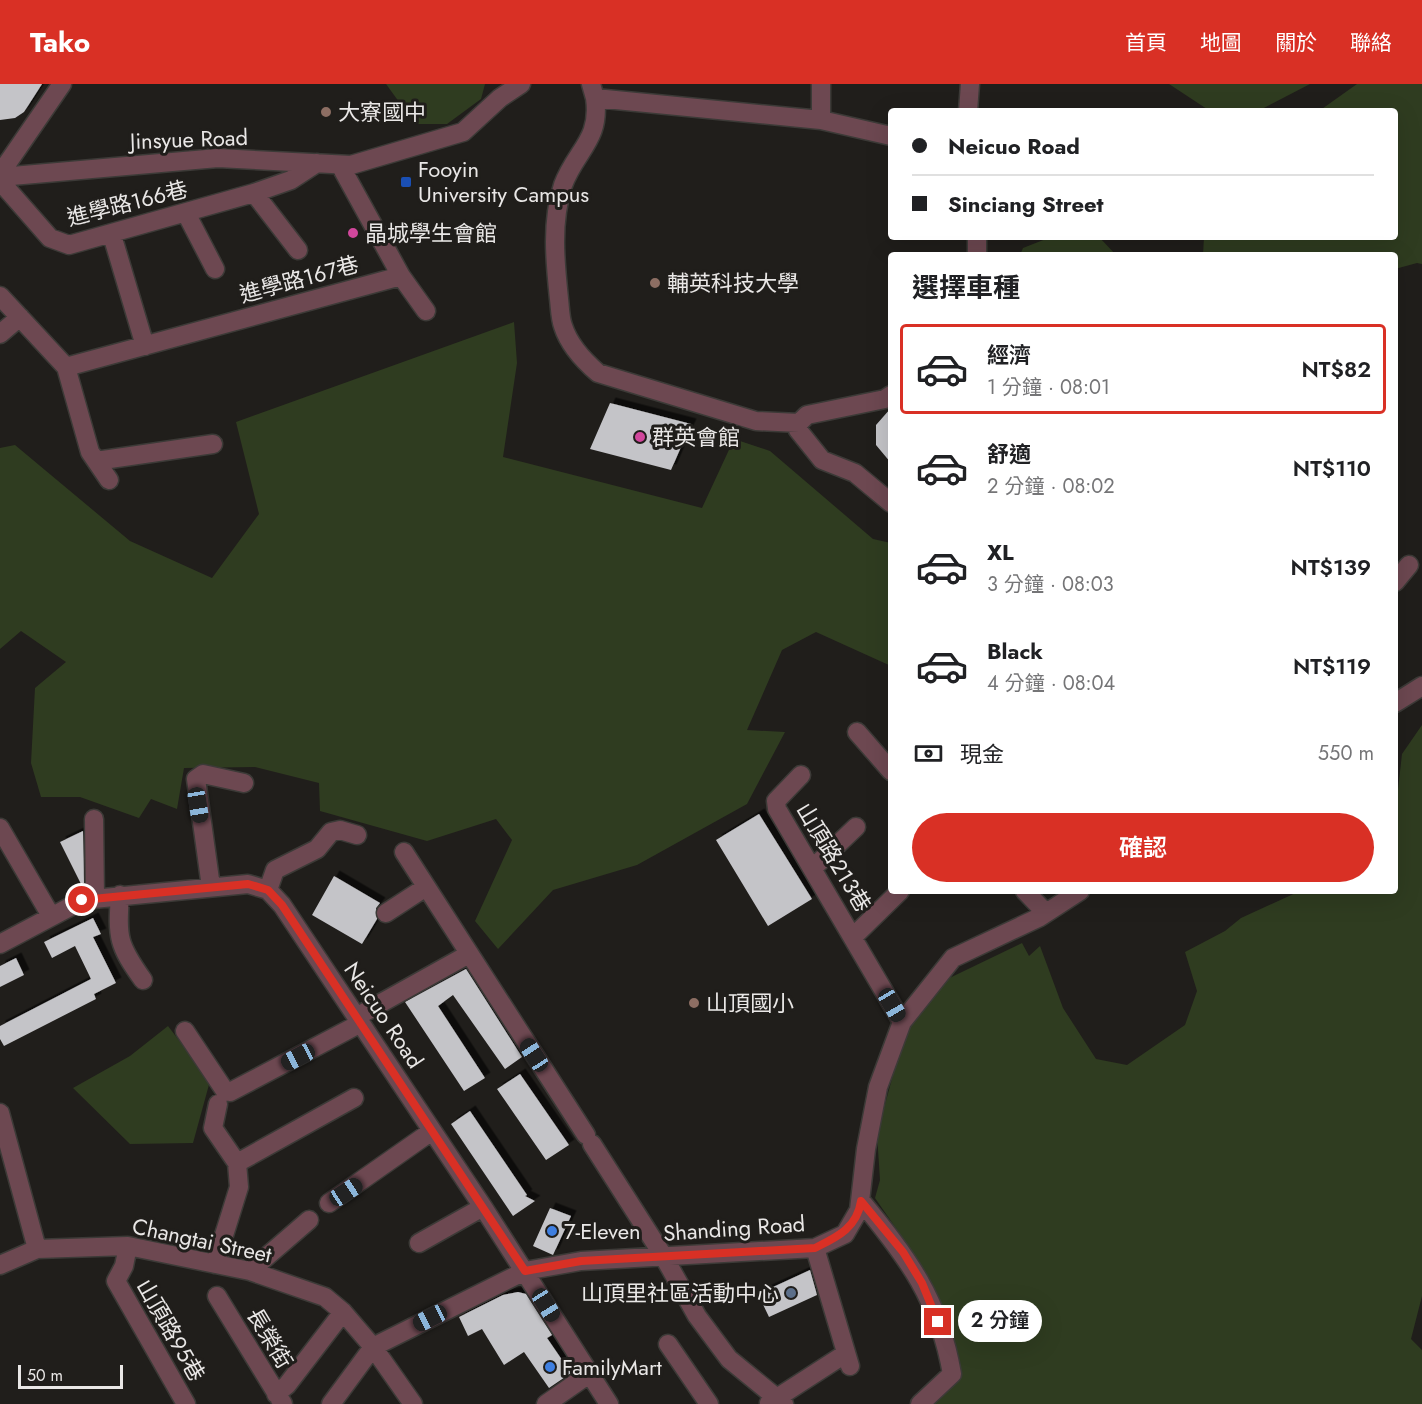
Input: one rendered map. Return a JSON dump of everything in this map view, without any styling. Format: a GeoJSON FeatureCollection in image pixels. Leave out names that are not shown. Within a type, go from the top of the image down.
{"type":"FeatureCollection","features":[{"type":"Feature","properties":{"kind":"street"},"geometry":{"type":"LineString","coordinates":[[0,177],[62,84]]}},
{"type":"Feature","properties":{"kind":"street","name":"Jinsyue Road"},"geometry":{"type":"LineString","coordinates":[[0,177],[218,158],[351,165],[464,132],[501,98],[521,84]]}},
{"type":"Feature","properties":{"kind":"street"},"geometry":{"type":"LineString","coordinates":[[821,84],[821,120]]}},
{"type":"Feature","properties":{"kind":"street"},"geometry":{"type":"LineString","coordinates":[[968,108],[970,84]]}},
{"type":"Feature","properties":{"kind":"street"},"geometry":{"type":"LineString","coordinates":[[799,423],[756,421],[598,373],[582,360],[562,326],[554,256],[556,217],[564,184],[598,118],[593,91],[821,120],[888,135]]}},
{"type":"Feature","properties":{"kind":"street","name":"進學路166巷"},"geometry":{"type":"LineString","coordinates":[[0,177],[50,238],[60,243],[79,244],[254,193],[291,180],[317,163]]}},
{"type":"Feature","properties":{"kind":"street"},"geometry":{"type":"LineString","coordinates":[[340,165],[401,276],[426,311]]}},
{"type":"Feature","properties":{"kind":"street"},"geometry":{"type":"LineString","coordinates":[[254,193],[298,250]]}},
{"type":"Feature","properties":{"kind":"street"},"geometry":{"type":"LineString","coordinates":[[186,213],[215,269]]}},
{"type":"Feature","properties":{"kind":"street"},"geometry":{"type":"LineString","coordinates":[[66,368],[146,346],[112,234]]}},
{"type":"Feature","properties":{"kind":"street","name":"進學路167巷"},"geometry":{"type":"LineString","coordinates":[[146,346],[401,276]]}},
{"type":"Feature","properties":{"kind":"street"},"geometry":{"type":"LineString","coordinates":[[0,296],[66,368],[90,452],[108,480]]}},
{"type":"Feature","properties":{"kind":"street"},"geometry":{"type":"LineString","coordinates":[[0,334],[20,317]]}},
{"type":"Feature","properties":{"kind":"street"},"geometry":{"type":"LineString","coordinates":[[888,397],[807,415],[799,423],[798,430],[822,460],[855,473],[888,500]]}},
{"type":"Feature","properties":{"kind":"street"},"geometry":{"type":"LineString","coordinates":[[96,461],[213,444]]}},
{"type":"Feature","properties":{"kind":"street"},"geometry":{"type":"LineString","coordinates":[[1398,578],[1409,565]]}},
{"type":"Feature","properties":{"kind":"street"},"geometry":{"type":"LineString","coordinates":[[1398,701],[1422,686]]}},
{"type":"Feature","properties":{"kind":"street"},"geometry":{"type":"LineString","coordinates":[[857,732],[888,768]]}},
{"type":"Feature","properties":{"kind":"street"},"geometry":{"type":"LineString","coordinates":[[211,887],[196,779],[203,774],[244,783]]}},
{"type":"Feature","properties":{"kind":"street","name":"山頂路213巷"},"geometry":{"type":"LineString","coordinates":[[801,775],[775,803],[902,1022]]}},
{"type":"Feature","properties":{"kind":"street"},"geometry":{"type":"LineString","coordinates":[[94,819],[95,898]]}},
{"type":"Feature","properties":{"kind":"street"},"geometry":{"type":"LineString","coordinates":[[813,868],[856,827]]}},
{"type":"Feature","properties":{"kind":"street"},"geometry":{"type":"LineString","coordinates":[[0,828],[51,916]]}},
{"type":"Feature","properties":{"kind":"street"},"geometry":{"type":"LineString","coordinates":[[0,944],[82,900],[248,884],[268,890],[275,870],[317,849],[331,832],[340,830],[357,834]]}},
{"type":"Feature","properties":{"kind":"street"},"geometry":{"type":"LineString","coordinates":[[404,852],[664,1257],[697,1316],[729,1359],[776,1402],[848,1360],[815,1248]]}},
{"type":"Feature","properties":{"kind":"street"},"geometry":{"type":"LineString","coordinates":[[386,913],[426,887]]}},
{"type":"Feature","properties":{"kind":"street","name":"Neicuo Road"},"geometry":{"type":"LineString","coordinates":[[268,890],[282,905],[525,1271],[609,1404]]}},
{"type":"Feature","properties":{"kind":"street","name":"山頂路213巷"},"geometry":{"type":"LineString","coordinates":[[854,936],[897,894]]}},
{"type":"Feature","properties":{"kind":"street"},"geometry":{"type":"LineString","coordinates":[[1028,894],[1045,912]]}},
{"type":"Feature","properties":{"kind":"street"},"geometry":{"type":"LineString","coordinates":[[1045,912],[1047,894]]}},
{"type":"Feature","properties":{"kind":"street","name":"Shanding Road"},"geometry":{"type":"LineString","coordinates":[[331,1404],[373,1347],[525,1271],[581,1261],[815,1248],[845,1234],[859,1210],[866,1149],[878,1087],[902,1022],[953,958],[1045,912],[1075,894]]}},
{"type":"Feature","properties":{"kind":"street"},"geometry":{"type":"LineString","coordinates":[[120,896],[119,937],[124,954],[143,980]]}},
{"type":"Feature","properties":{"kind":"street"},"geometry":{"type":"LineString","coordinates":[[224,1098],[469,954]]}},
{"type":"Feature","properties":{"kind":"street"},"geometry":{"type":"LineString","coordinates":[[185,1030],[225,1091],[213,1128],[237,1162],[239,1187],[215,1264]]}},
{"type":"Feature","properties":{"kind":"street"},"geometry":{"type":"LineString","coordinates":[[237,1162],[354,1098]]}},
{"type":"Feature","properties":{"kind":"street"},"geometry":{"type":"LineString","coordinates":[[0,1113],[37,1249]]}},
{"type":"Feature","properties":{"kind":"street"},"geometry":{"type":"LineString","coordinates":[[329,1203],[432,1131]]}},
{"type":"Feature","properties":{"kind":"street"},"geometry":{"type":"LineString","coordinates":[[861,1201],[903,1252],[922,1283],[946,1341],[952,1374],[920,1404]]}},
{"type":"Feature","properties":{"kind":"street"},"geometry":{"type":"LineString","coordinates":[[419,1243],[483,1208]]}},
{"type":"Feature","properties":{"kind":"street"},"geometry":{"type":"LineString","coordinates":[[249,1270],[309,1220]]}},
{"type":"Feature","properties":{"kind":"street","name":"Changtai Street"},"geometry":{"type":"LineString","coordinates":[[0,1265],[37,1249],[128,1246],[249,1270],[325,1297],[343,1312],[373,1347],[414,1404]]}},
{"type":"Feature","properties":{"kind":"street","name":"山頂路95巷"},"geometry":{"type":"LineString","coordinates":[[128,1246],[124,1266],[116,1281],[186,1404]]}},
{"type":"Feature","properties":{"kind":"street","name":"長榮街"},"geometry":{"type":"LineString","coordinates":[[217,1296],[279,1399]]}},
{"type":"Feature","properties":{"kind":"street"},"geometry":{"type":"LineString","coordinates":[[279,1399],[287,1384],[343,1312]]}},
{"type":"Feature","properties":{"kind":"street"},"geometry":{"type":"LineString","coordinates":[[668,1344],[709,1404]]}},
{"type":"Feature","properties":{"kind":"street"},"geometry":{"type":"LineString","coordinates":[[546,1404],[589,1374]]}},
{"type":"Feature","properties":{"kind":"green space"},"geometry":{"type":"Polygon","coordinates":[[[386,84],[485,84],[481,99],[447,124],[415,124],[386,84]]]}},
{"type":"Feature","properties":{"kind":"green space"},"geometry":{"type":"Polygon","coordinates":[[[1169,84],[1310,84],[1264,108],[1205,108],[1169,84]]]}},
{"type":"Feature","properties":{"kind":"green space"},"geometry":{"type":"Polygon","coordinates":[[[1357,84],[1422,84],[1422,264],[1417,263],[1398,268],[1398,252],[1203,252],[1204,240],[1398,240],[1398,108],[1323,108],[1357,84]]]}},
{"type":"Feature","properties":{"kind":"green space"},"geometry":{"type":"Polygon","coordinates":[[[1043,240],[1102,240],[1113,252],[1021,252],[1023,248],[1043,240]]]}},
{"type":"Feature","properties":{"kind":"green space"},"geometry":{"type":"Polygon","coordinates":[[[514,322],[517,363],[503,457],[702,508],[734,439],[770,451],[873,539],[888,542],[888,665],[816,632],[782,650],[747,730],[785,732],[747,804],[637,865],[553,890],[498,949],[475,921],[512,840],[496,819],[427,841],[320,811],[319,783],[255,767],[184,768],[177,809],[151,799],[139,818],[80,797],[41,797],[31,763],[35,688],[66,662],[21,631],[0,649],[0,448],[15,445],[130,541],[212,578],[259,514],[236,422],[514,322]]]}},
{"type":"Feature","properties":{"kind":"green space"},"geometry":{"type":"Polygon","coordinates":[[[1422,725],[1422,1296],[1411,1339],[1422,1350],[1422,1404],[920,1404],[957,1367],[902,1237],[875,1198],[880,1180],[877,1134],[906,1027],[937,984],[1022,943],[1029,956],[1040,946],[1063,1008],[1096,1059],[1127,1065],[1185,1025],[1197,991],[1185,952],[1225,931],[1241,918],[1293,894],[1398,894],[1398,789],[1402,754],[1422,725]]]}},
{"type":"Feature","properties":{"kind":"green space"},"geometry":{"type":"Polygon","coordinates":[[[168,1026],[210,1081],[193,1143],[130,1144],[73,1088],[130,1056],[168,1026]]]}},
{"type":"Feature","properties":{"kind":"building"},"geometry":{"type":"Polygon","coordinates":[[[0,84],[42,84],[24,112],[15,118],[0,120],[0,84]]]}},
{"type":"Feature","properties":{"kind":"building","name":"群英會館"},"geometry":{"type":"Polygon","coordinates":[[[610,403],[691,424],[671,470],[590,449],[610,403]]]}},
{"type":"Feature","properties":{"kind":"building"},"geometry":{"type":"Polygon","coordinates":[[[888,411],[888,459],[876,445],[876,425],[888,411]]]}},
{"type":"Feature","properties":{"kind":"building"},"geometry":{"type":"Polygon","coordinates":[[[759,814],[812,899],[768,926],[716,840],[759,814]]]}},
{"type":"Feature","properties":{"kind":"building"},"geometry":{"type":"Polygon","coordinates":[[[83,831],[84,883],[81,884],[60,842],[83,831]]]}},
{"type":"Feature","properties":{"kind":"building"},"geometry":{"type":"Polygon","coordinates":[[[334,876],[380,903],[376,908],[377,919],[362,944],[312,915],[334,876]]]}},
{"type":"Feature","properties":{"kind":"building"},"geometry":{"type":"Polygon","coordinates":[[[93,918],[101,934],[93,937],[116,983],[94,994],[96,999],[4,1046],[0,1039],[0,1026],[91,979],[75,946],[52,958],[44,942],[93,918]]]}},
{"type":"Feature","properties":{"kind":"building"},"geometry":{"type":"Polygon","coordinates":[[[16,958],[24,975],[0,987],[0,966],[16,958]]]}},
{"type":"Feature","properties":{"kind":"building"},"geometry":{"type":"Polygon","coordinates":[[[466,969],[522,1057],[505,1069],[453,995],[438,1006],[485,1078],[464,1091],[405,1002],[466,969]]]}},
{"type":"Feature","properties":{"kind":"building"},"geometry":{"type":"Polygon","coordinates":[[[520,1074],[569,1145],[546,1160],[497,1089],[520,1074]]]}},
{"type":"Feature","properties":{"kind":"building"},"geometry":{"type":"Polygon","coordinates":[[[470,1111],[527,1195],[525,1196],[535,1201],[513,1216],[451,1124],[470,1111]]]}},
{"type":"Feature","properties":{"kind":"building","name":"7-Eleven"},"geometry":{"type":"Polygon","coordinates":[[[550,1208],[571,1216],[553,1255],[533,1246],[550,1208]]]}},
{"type":"Feature","properties":{"kind":"building","name":"山頂里社區活動中心"},"geometry":{"type":"Polygon","coordinates":[[[810,1270],[817,1295],[769,1317],[758,1294],[810,1270]]]}},
{"type":"Feature","properties":{"kind":"building"},"geometry":{"type":"Polygon","coordinates":[[[518,1292],[526,1294],[552,1335],[547,1338],[571,1373],[549,1388],[524,1352],[504,1365],[482,1329],[468,1336],[459,1317],[503,1295],[518,1292]]]}},
{"type":"Feature","properties":{"kind":"place","name":"大寮國中"},"geometry":{"type":"Point","coordinates":[326,112]}},
{"type":"Feature","properties":{"kind":"place","name":"Fooyin University Campus"},"geometry":{"type":"Point","coordinates":[406,182]}},
{"type":"Feature","properties":{"kind":"place","name":"晶城學生會館"},"geometry":{"type":"Point","coordinates":[353,233]}},
{"type":"Feature","properties":{"kind":"place","name":"輔英科技大學"},"geometry":{"type":"Point","coordinates":[655,283]}},
{"type":"Feature","properties":{"kind":"place","name":"群英會館"},"geometry":{"type":"Point","coordinates":[640,437]}},
{"type":"Feature","properties":{"kind":"place","name":"山頂國小"},"geometry":{"type":"Point","coordinates":[694,1003]}},
{"type":"Feature","properties":{"kind":"place","name":"7-Eleven"},"geometry":{"type":"Point","coordinates":[552,1231]}},
{"type":"Feature","properties":{"kind":"place","name":"山頂里社區活動中心"},"geometry":{"type":"Point","coordinates":[791,1293]}},
{"type":"Feature","properties":{"kind":"place","name":"FamilyMart"},"geometry":{"type":"Point","coordinates":[550,1367]}},
{"type":"Feature","properties":{"kind":"route"},"geometry":{"type":"LineString","coordinates":[[82,900],[248,884],[268,890],[282,905],[525,1271],[581,1261],[815,1248],[845,1234],[859,1210],[861,1201],[903,1252],[922,1283],[938,1322]]}}]}
